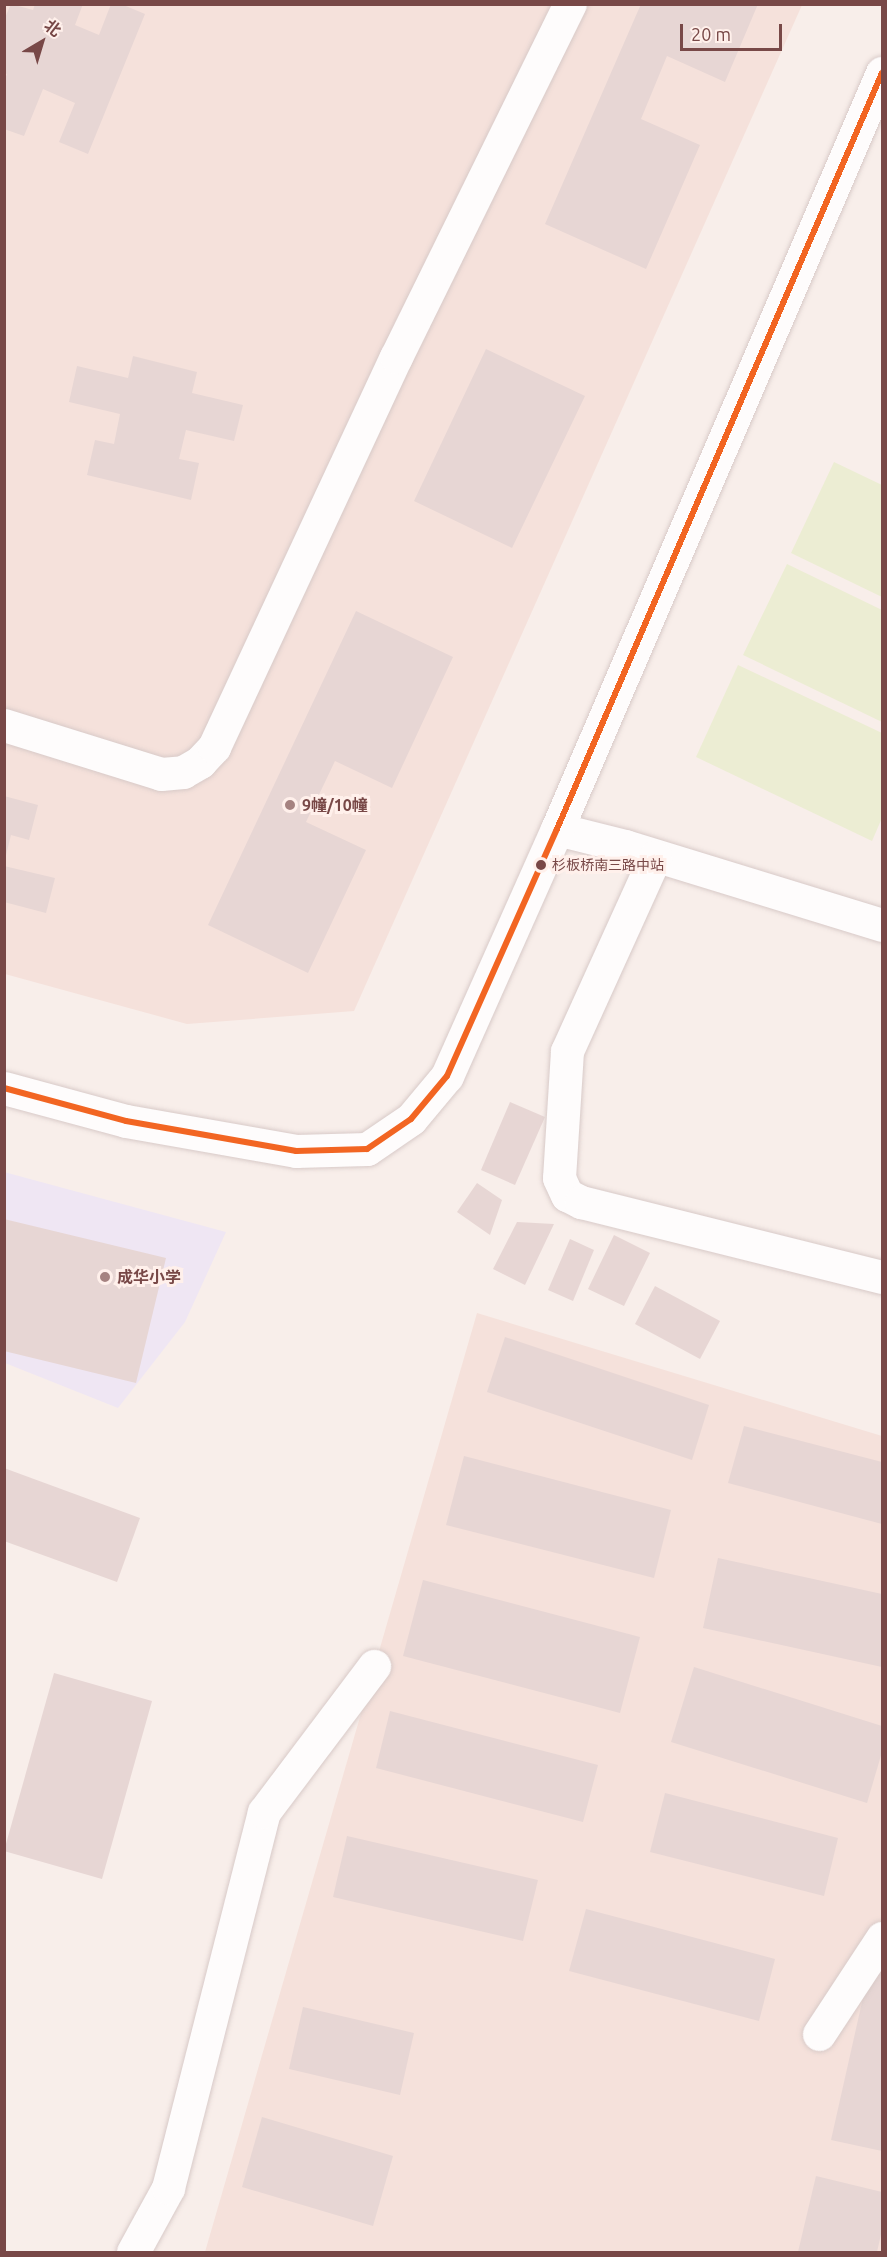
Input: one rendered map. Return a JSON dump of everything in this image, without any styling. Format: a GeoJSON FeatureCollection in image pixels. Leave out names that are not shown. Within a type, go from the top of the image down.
{"type":"FeatureCollection","features":[{"type":"Feature","properties":{"kind":"street"},"geometry":{"type":"LineString","coordinates":[[4,725],[161,774],[183,772],[200,762],[214,747],[396,357],[570,4]]}},
{"type":"Feature","properties":{"kind":"street"},"geometry":{"type":"LineString","coordinates":[[4,1088],[126,1121],[296,1151],[367,1149],[411,1119],[447,1076],[557,829],[882,73]]}},
{"type":"Feature","properties":{"kind":"street"},"geometry":{"type":"LineString","coordinates":[[557,829],[882,925]]}},
{"type":"Feature","properties":{"kind":"street"},"geometry":{"type":"LineString","coordinates":[[655,857],[567,1051],[559,1178],[567,1195],[581,1202],[882,1277]]}},
{"type":"Feature","properties":{"kind":"street"},"geometry":{"type":"LineString","coordinates":[[133,2253],[168,2188],[264,1812],[374,1666]]}},
{"type":"Feature","properties":{"kind":"street"},"geometry":{"type":"LineString","coordinates":[[819,2034],[882,1938]]}},
{"type":"Feature","properties":{"kind":"shaded area"},"geometry":{"type":"Polygon","coordinates":[[[4,5],[802,5],[354,1011],[187,1024],[5,974],[4,5]]]}},
{"type":"Feature","properties":{"kind":"shaded area","name":"成华小学"},"geometry":{"type":"Polygon","coordinates":[[[4,1172],[226,1232],[185,1322],[118,1408],[5,1363],[4,1172]]]}},
{"type":"Feature","properties":{"kind":"shaded area"},"geometry":{"type":"Polygon","coordinates":[[[477,1313],[882,1436],[882,2252],[205,2252],[477,1313]]]}},
{"type":"Feature","properties":{"kind":"green space"},"geometry":{"type":"Polygon","coordinates":[[[834,462],[882,485],[882,597],[791,553],[834,462]]]}},
{"type":"Feature","properties":{"kind":"green space"},"geometry":{"type":"Polygon","coordinates":[[[787,564],[882,610],[882,722],[743,655],[787,564]]]}},
{"type":"Feature","properties":{"kind":"green space"},"geometry":{"type":"Polygon","coordinates":[[[738,665],[882,733],[882,818],[872,841],[696,757],[738,665]]]}},
{"type":"Feature","properties":{"kind":"building"},"geometry":{"type":"Polygon","coordinates":[[[11,4],[33,10],[35,4],[83,4],[75,25],[99,35],[111,4],[121,4],[145,14],[88,154],[59,142],[75,103],[43,89],[24,136],[4,129],[4,81],[7,74],[4,73],[4,20],[11,4]]]}},
{"type":"Feature","properties":{"kind":"building"},"geometry":{"type":"Polygon","coordinates":[[[641,4],[758,4],[725,82],[667,56],[641,119],[700,145],[646,269],[545,224],[641,4]]]}},
{"type":"Feature","properties":{"kind":"building"},"geometry":{"type":"Polygon","coordinates":[[[486,349],[585,396],[512,548],[414,501],[486,349]]]}},
{"type":"Feature","properties":{"kind":"building"},"geometry":{"type":"Polygon","coordinates":[[[133,356],[197,372],[192,393],[243,405],[234,441],[186,430],[179,459],[199,463],[191,500],[87,475],[95,440],[114,444],[120,414],[69,402],[77,366],[128,378],[133,356]]]}},
{"type":"Feature","properties":{"kind":"building","name":"9幢/10幢"},"geometry":{"type":"Polygon","coordinates":[[[356,611],[453,657],[392,788],[335,761],[306,822],[366,850],[308,973],[208,925],[356,611]]]}},
{"type":"Feature","properties":{"kind":"building"},"geometry":{"type":"Polygon","coordinates":[[[4,796],[38,805],[29,840],[11,835],[5,859],[4,796]]]}},
{"type":"Feature","properties":{"kind":"building"},"geometry":{"type":"Polygon","coordinates":[[[4,866],[55,878],[46,913],[4,902],[4,866]]]}},
{"type":"Feature","properties":{"kind":"building"},"geometry":{"type":"Polygon","coordinates":[[[510,1102],[545,1117],[515,1185],[481,1170],[510,1102]]]}},
{"type":"Feature","properties":{"kind":"building"},"geometry":{"type":"Polygon","coordinates":[[[477,1183],[502,1200],[490,1235],[457,1212],[477,1183]]]}},
{"type":"Feature","properties":{"kind":"building"},"geometry":{"type":"Polygon","coordinates":[[[4,1219],[166,1258],[136,1383],[4,1351],[4,1219]]]}},
{"type":"Feature","properties":{"kind":"building"},"geometry":{"type":"Polygon","coordinates":[[[517,1222],[554,1224],[525,1285],[493,1269],[517,1222]]]}},
{"type":"Feature","properties":{"kind":"building"},"geometry":{"type":"Polygon","coordinates":[[[614,1235],[650,1253],[624,1306],[588,1289],[614,1235]]]}},
{"type":"Feature","properties":{"kind":"building"},"geometry":{"type":"Polygon","coordinates":[[[570,1239],[594,1250],[573,1301],[548,1290],[570,1239]]]}},
{"type":"Feature","properties":{"kind":"building"},"geometry":{"type":"Polygon","coordinates":[[[655,1286],[720,1321],[700,1359],[635,1324],[655,1286]]]}},
{"type":"Feature","properties":{"kind":"building"},"geometry":{"type":"Polygon","coordinates":[[[505,1337],[709,1405],[692,1460],[487,1392],[505,1337]]]}},
{"type":"Feature","properties":{"kind":"building"},"geometry":{"type":"Polygon","coordinates":[[[744,1426],[882,1462],[882,1524],[728,1483],[744,1426]]]}},
{"type":"Feature","properties":{"kind":"building"},"geometry":{"type":"Polygon","coordinates":[[[464,1456],[671,1510],[654,1578],[446,1525],[464,1456]]]}},
{"type":"Feature","properties":{"kind":"building"},"geometry":{"type":"Polygon","coordinates":[[[4,1468],[140,1518],[117,1582],[4,1541],[4,1468]]]}},
{"type":"Feature","properties":{"kind":"building"},"geometry":{"type":"Polygon","coordinates":[[[718,1558],[882,1594],[882,1667],[703,1628],[718,1558]]]}},
{"type":"Feature","properties":{"kind":"building"},"geometry":{"type":"Polygon","coordinates":[[[423,1580],[640,1637],[620,1713],[403,1656],[423,1580]]]}},
{"type":"Feature","properties":{"kind":"building"},"geometry":{"type":"Polygon","coordinates":[[[694,1667],[882,1726],[882,1752],[867,1803],[671,1742],[694,1667]]]}},
{"type":"Feature","properties":{"kind":"building"},"geometry":{"type":"Polygon","coordinates":[[[54,1673],[152,1701],[102,1879],[4,1851],[54,1673]]]}},
{"type":"Feature","properties":{"kind":"building"},"geometry":{"type":"Polygon","coordinates":[[[390,1711],[598,1765],[583,1822],[376,1768],[390,1711]]]}},
{"type":"Feature","properties":{"kind":"building"},"geometry":{"type":"Polygon","coordinates":[[[665,1793],[838,1838],[824,1896],[650,1852],[665,1793]]]}},
{"type":"Feature","properties":{"kind":"building"},"geometry":{"type":"Polygon","coordinates":[[[347,1836],[538,1880],[523,1941],[333,1897],[347,1836]]]}},
{"type":"Feature","properties":{"kind":"building"},"geometry":{"type":"Polygon","coordinates":[[[586,1909],[775,1959],[759,2021],[569,1971],[586,1909]]]}},
{"type":"Feature","properties":{"kind":"building"},"geometry":{"type":"Polygon","coordinates":[[[869,1971],[882,1974],[882,2151],[831,2140],[869,1971]]]}},
{"type":"Feature","properties":{"kind":"building"},"geometry":{"type":"Polygon","coordinates":[[[303,2007],[414,2033],[400,2095],[289,2069],[303,2007]]]}},
{"type":"Feature","properties":{"kind":"building"},"geometry":{"type":"Polygon","coordinates":[[[262,2117],[393,2156],[373,2226],[242,2187],[262,2117]]]}},
{"type":"Feature","properties":{"kind":"building"},"geometry":{"type":"Polygon","coordinates":[[[816,2176],[882,2192],[882,2230],[877,2252],[798,2252],[816,2176]]]}},
{"type":"Feature","properties":{"kind":"transit line"},"geometry":{"type":"LineString","coordinates":[[4,1088],[126,1121],[296,1151],[367,1149],[411,1119],[447,1076],[557,829],[882,73]]}},
{"type":"Feature","properties":{"kind":"place","name":"9幢/10幢"},"geometry":{"type":"Point","coordinates":[290,805]}},
{"type":"Feature","properties":{"kind":"place","name":"杉板桥南三路中站"},"geometry":{"type":"Point","coordinates":[541,865]}},
{"type":"Feature","properties":{"kind":"place","name":"成华小学"},"geometry":{"type":"Point","coordinates":[105,1277]}}]}
